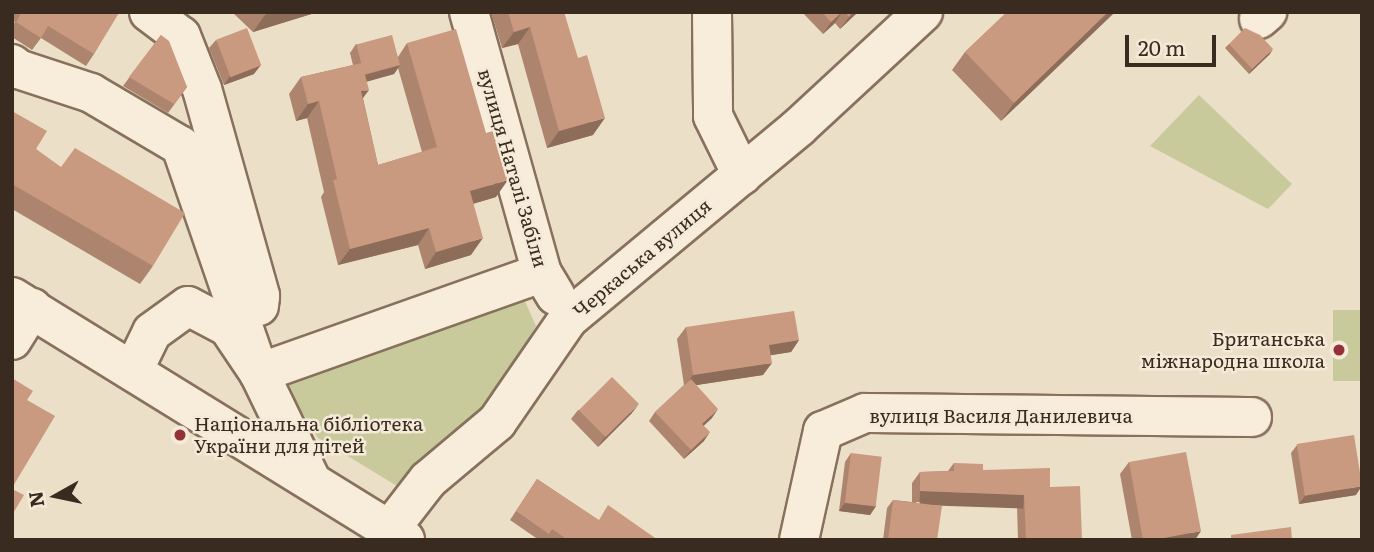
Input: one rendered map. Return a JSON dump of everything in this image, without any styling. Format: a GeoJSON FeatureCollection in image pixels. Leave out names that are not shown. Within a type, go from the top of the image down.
{"type":"FeatureCollection","features":[{"type":"Feature","properties":{"kind":"street"},"geometry":{"type":"LineString","coordinates":[[149,12],[181,36],[202,89],[260,296],[258,309],[239,316]]}},
{"type":"Feature","properties":{"kind":"street","name":"вулиця Наталі Забіли"},"geometry":{"type":"LineString","coordinates":[[469,12],[542,273],[568,319]]}},
{"type":"Feature","properties":{"kind":"street"},"geometry":{"type":"LineString","coordinates":[[712,12],[713,116],[742,175]]}},
{"type":"Feature","properties":{"kind":"street","name":"Черкаська вулиця"},"geometry":{"type":"LineString","coordinates":[[396,536],[428,480],[497,422],[568,319],[799,127],[923,12]]}},
{"type":"Feature","properties":{"kind":"street"},"geometry":{"type":"LineString","coordinates":[[12,64],[18,69],[91,93],[181,146],[259,373],[311,480]]}},
{"type":"Feature","properties":{"kind":"street"},"geometry":{"type":"LineString","coordinates":[[259,373],[542,273]]}},
{"type":"Feature","properties":{"kind":"street"},"geometry":{"type":"LineString","coordinates":[[134,371],[152,332],[188,306],[228,327],[259,373]]}},
{"type":"Feature","properties":{"kind":"street"},"geometry":{"type":"LineString","coordinates":[[19,315],[134,371],[396,536]]}},
{"type":"Feature","properties":{"kind":"street","name":"вулиця Василя Данилевича"},"geometry":{"type":"LineString","coordinates":[[799,540],[823,430],[865,413],[1252,417]]}},
{"type":"Feature","properties":{"kind":"green space"},"geometry":{"type":"Polygon","coordinates":[[[1199,95],[1292,184],[1268,209],[1150,146],[1199,95]]]}},
{"type":"Feature","properties":{"kind":"green space"},"geometry":{"type":"Polygon","coordinates":[[[524,299],[536,326],[488,410],[402,489],[318,438],[284,383],[524,299]]]}},
{"type":"Feature","properties":{"kind":"green space"},"geometry":{"type":"Polygon","coordinates":[[[1333,310],[1362,310],[1362,381],[1333,381],[1333,310]]]}},
{"type":"Feature","properties":{"kind":"building"},"geometry":{"type":"Polygon","coordinates":[[[22,12],[119,13],[94,54],[48,26],[41,38],[16,22],[22,12]]]}},
{"type":"Feature","properties":{"kind":"building"},"geometry":{"type":"Polygon","coordinates":[[[508,12],[564,12],[578,58],[587,55],[605,118],[559,131],[530,27],[514,32],[508,12]]]}},
{"type":"Feature","properties":{"kind":"building"},"geometry":{"type":"Polygon","coordinates":[[[822,12],[842,12],[831,22],[822,12]]]}},
{"type":"Feature","properties":{"kind":"building"},"geometry":{"type":"Polygon","coordinates":[[[1007,12],[1108,12],[1014,103],[965,52],[1007,12]]]}},
{"type":"Feature","properties":{"kind":"building"},"geometry":{"type":"Polygon","coordinates":[[[247,28],[261,65],[231,77],[216,40],[247,28]]]}},
{"type":"Feature","properties":{"kind":"building"},"geometry":{"type":"Polygon","coordinates":[[[1245,28],[1260,35],[1273,49],[1252,69],[1229,44],[1245,28]]]}},
{"type":"Feature","properties":{"kind":"building"},"geometry":{"type":"Polygon","coordinates":[[[456,29],[486,133],[493,131],[508,180],[470,191],[483,238],[436,252],[429,228],[350,249],[333,180],[337,179],[319,101],[308,104],[301,77],[362,63],[369,90],[361,91],[378,165],[437,147],[407,43],[456,29]]]}},
{"type":"Feature","properties":{"kind":"building"},"geometry":{"type":"Polygon","coordinates":[[[161,35],[169,41],[187,87],[174,104],[129,77],[161,35]]]}},
{"type":"Feature","properties":{"kind":"building"},"geometry":{"type":"Polygon","coordinates":[[[392,35],[400,65],[364,75],[356,45],[392,35]]]}},
{"type":"Feature","properties":{"kind":"building"},"geometry":{"type":"Polygon","coordinates":[[[12,111],[47,131],[36,149],[61,167],[75,148],[185,213],[153,266],[12,184],[12,111]]]}},
{"type":"Feature","properties":{"kind":"building"},"geometry":{"type":"Polygon","coordinates":[[[794,311],[799,340],[769,345],[772,363],[693,375],[686,327],[794,311]]]}},
{"type":"Feature","properties":{"kind":"building"},"geometry":{"type":"Polygon","coordinates":[[[612,377],[639,404],[606,437],[579,410],[612,377]]]}},
{"type":"Feature","properties":{"kind":"building"},"geometry":{"type":"Polygon","coordinates":[[[12,378],[33,391],[27,400],[55,416],[12,488],[12,378]]]}},
{"type":"Feature","properties":{"kind":"building"},"geometry":{"type":"Polygon","coordinates":[[[691,379],[718,409],[702,424],[710,432],[691,450],[655,412],[691,379]]]}},
{"type":"Feature","properties":{"kind":"building"},"geometry":{"type":"Polygon","coordinates":[[[1354,435],[1362,486],[1305,495],[1297,444],[1354,435]]]}},
{"type":"Feature","properties":{"kind":"building"},"geometry":{"type":"Polygon","coordinates":[[[1186,452],[1201,531],[1143,540],[1129,462],[1186,452]]]}},
{"type":"Feature","properties":{"kind":"building"},"geometry":{"type":"Polygon","coordinates":[[[851,453],[882,457],[876,506],[845,503],[851,453]]]}},
{"type":"Feature","properties":{"kind":"building"},"geometry":{"type":"Polygon","coordinates":[[[954,463],[983,464],[983,470],[1050,468],[1050,487],[1080,486],[1082,540],[1026,540],[1024,495],[920,491],[920,472],[954,471],[954,463]]]}},
{"type":"Feature","properties":{"kind":"building"},"geometry":{"type":"Polygon","coordinates":[[[537,479],[599,520],[608,505],[658,540],[568,540],[552,529],[549,534],[516,511],[537,479]]]}},
{"type":"Feature","properties":{"kind":"building"},"geometry":{"type":"Polygon","coordinates":[[[12,489],[24,495],[12,515],[12,489]]]}},
{"type":"Feature","properties":{"kind":"building"},"geometry":{"type":"Polygon","coordinates":[[[893,500],[942,506],[937,540],[888,540],[893,500]]]}},
{"type":"Feature","properties":{"kind":"building"},"geometry":{"type":"Polygon","coordinates":[[[1291,527],[1292,540],[1231,540],[1231,535],[1291,527]]]}},
{"type":"Feature","properties":{"kind":"place","name":"Британська міжнародна школа"},"geometry":{"type":"Point","coordinates":[1339,350]}},
{"type":"Feature","properties":{"kind":"place","name":"Національна бібліотека України для дітей"},"geometry":{"type":"Point","coordinates":[180,435]}}]}
